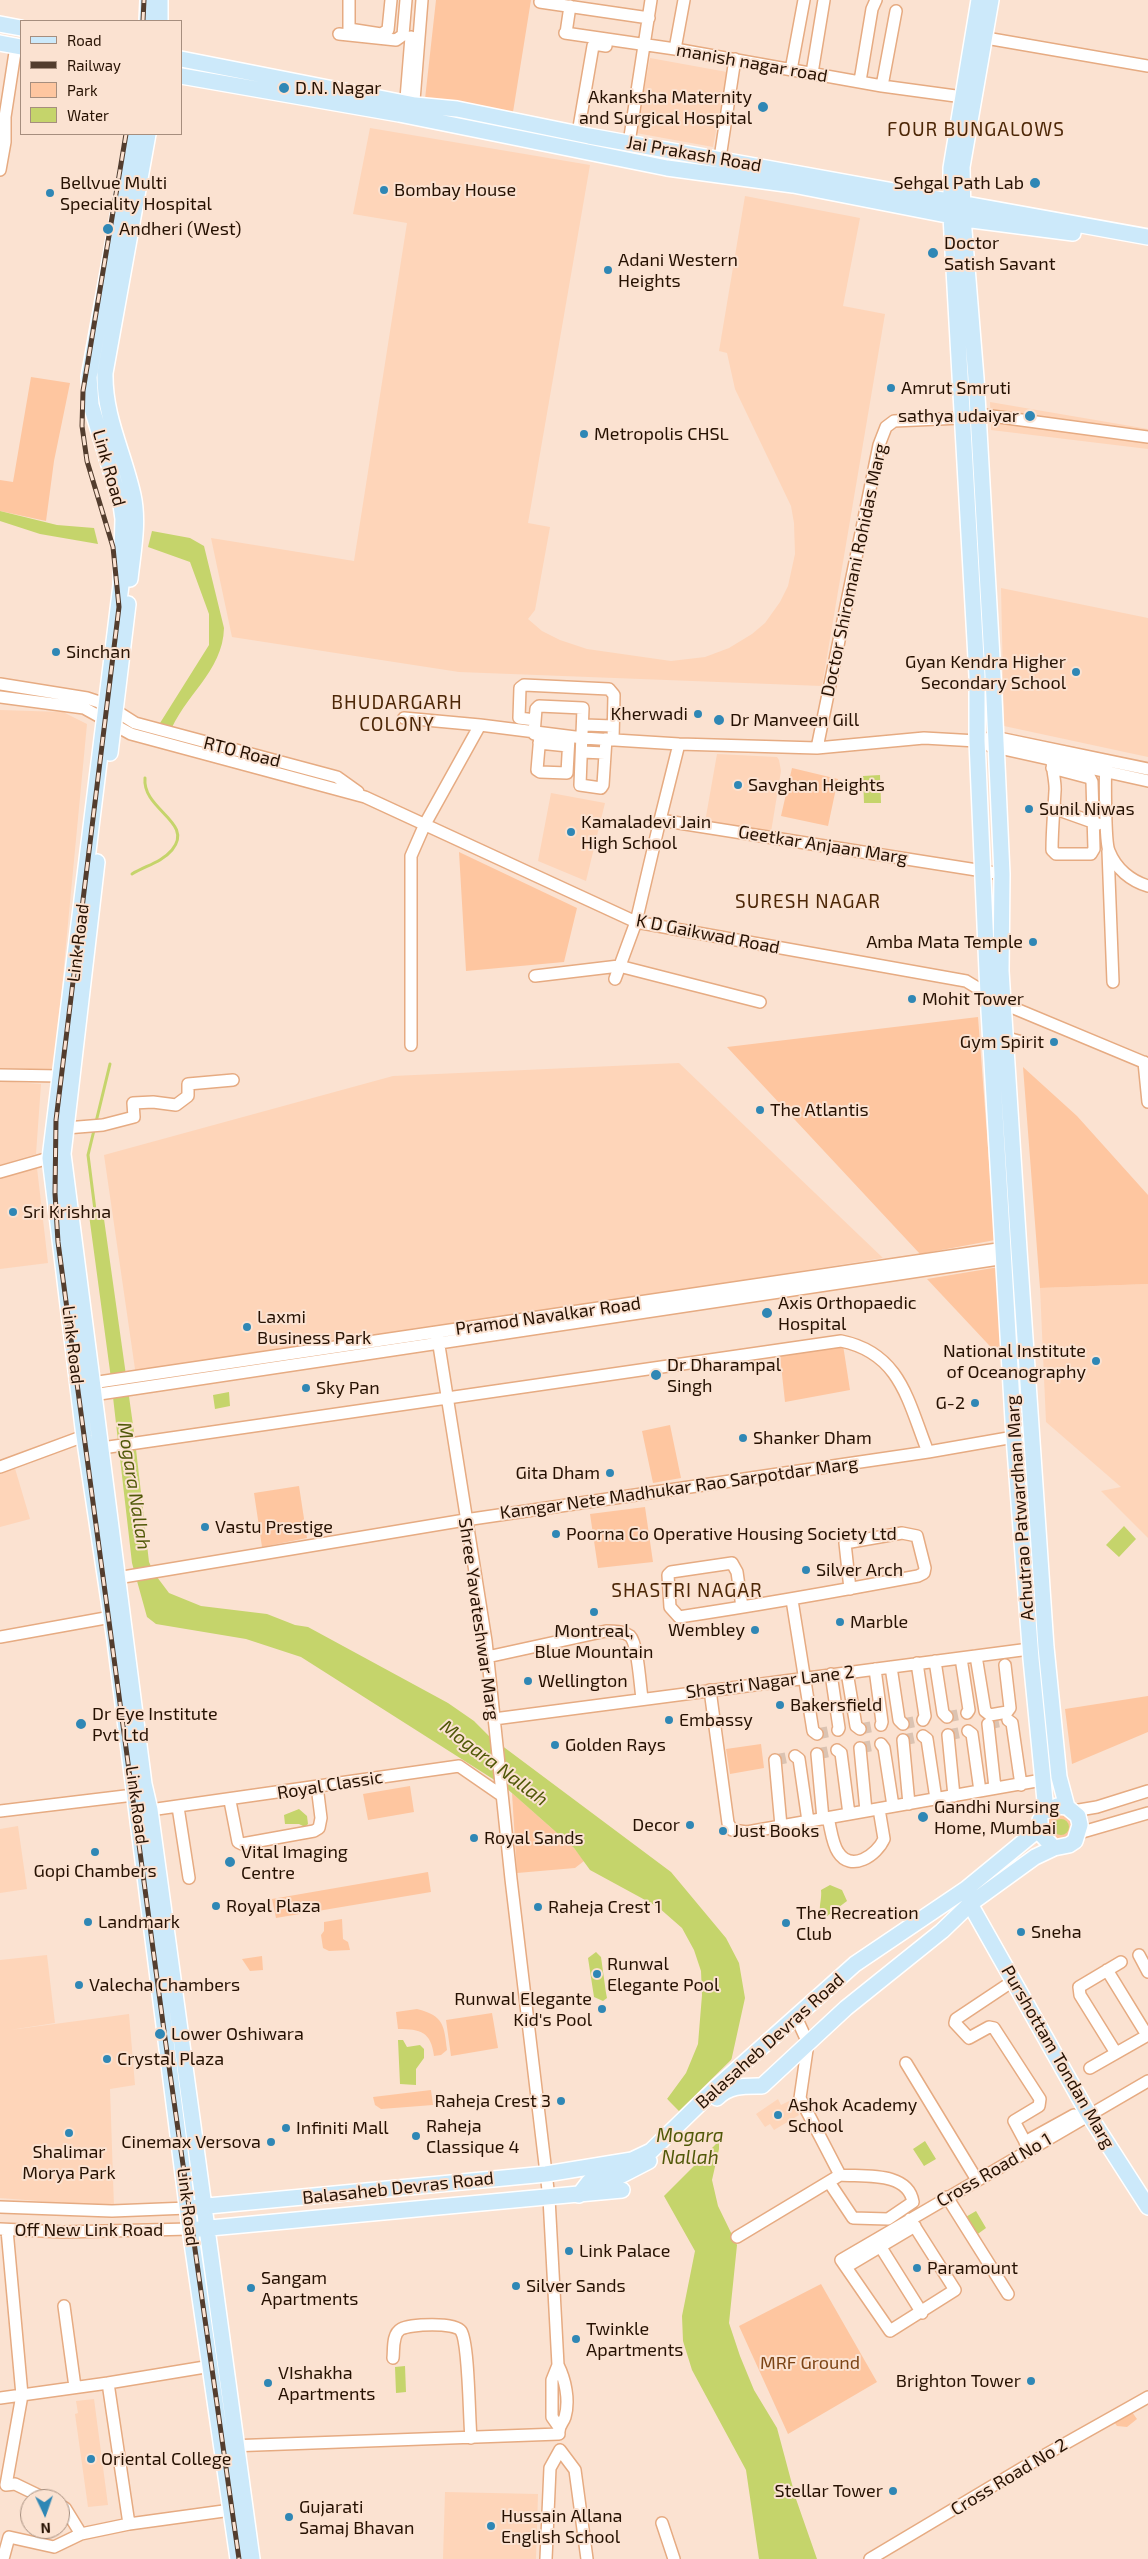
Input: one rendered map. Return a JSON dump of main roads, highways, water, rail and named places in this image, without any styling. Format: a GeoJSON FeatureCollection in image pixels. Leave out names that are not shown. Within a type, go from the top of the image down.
{"type":"FeatureCollection","features":[{"type":"Feature","properties":{"kind":"main road"},"geometry":{"type":"LineString","coordinates":[[147,20],[148,0]]}},
{"type":"Feature","properties":{"kind":"main road"},"geometry":{"type":"LineString","coordinates":[[160,0],[160,20]]}},
{"type":"Feature","properties":{"kind":"main road"},"geometry":{"type":"LineString","coordinates":[[957,209],[951,168],[979,0]]}},
{"type":"Feature","properties":{"kind":"main road"},"geometry":{"type":"LineString","coordinates":[[957,209],[962,167],[992,0]]}},
{"type":"Feature","properties":{"kind":"main road"},"geometry":{"type":"LineString","coordinates":[[0,24],[20,28]]}},
{"type":"Feature","properties":{"kind":"main road"},"geometry":{"type":"LineString","coordinates":[[0,43],[19,46]]}},
{"type":"Feature","properties":{"kind":"main road","name":"Jai Prakash Road"},"geometry":{"type":"LineString","coordinates":[[182,58],[667,168],[957,209]]}},
{"type":"Feature","properties":{"kind":"main road","name":"Jai Prakash Road"},"geometry":{"type":"LineString","coordinates":[[182,76],[409,110],[457,109],[578,134],[720,158],[1070,232],[1148,238]]}},
{"type":"Feature","properties":{"kind":"main road","name":"Link Road"},"geometry":{"type":"LineString","coordinates":[[56,1156],[66,1128],[109,715],[120,585],[123,519],[117,488],[91,405],[89,377],[133,135]]}},
{"type":"Feature","properties":{"kind":"main road","name":"Link Road"},"geometry":{"type":"LineString","coordinates":[[148,135],[105,373],[104,394],[108,416],[133,496],[136,522],[61,1076],[56,1156],[86,1390],[84,1436],[111,1618],[141,1794],[150,1810],[208,2229],[230,2446],[231,2510],[238,2559]]}},
{"type":"Feature","properties":{"kind":"main road","name":"Achutrao Patwardhan Marg"},"geometry":{"type":"LineString","coordinates":[[957,209],[977,414],[993,676],[1002,874],[1001,972],[1046,1647],[1059,1777],[1070,1809]]}},
{"type":"Feature","properties":{"kind":"main road","name":"Achutrao Patwardhan Marg"},"geometry":{"type":"LineString","coordinates":[[957,209],[961,418],[977,676],[977,741],[988,994],[1014,1437],[1030,1649],[1046,1811]]}},
{"type":"Feature","properties":{"kind":"main road","name":"Link Road"},"geometry":{"type":"LineString","coordinates":[[86,1390],[110,1447],[141,1794],[190,2229],[211,2366],[230,2446],[252,2559]]}},
{"type":"Feature","properties":{"kind":"main road"},"geometry":{"type":"LineString","coordinates":[[1060,1806],[1070,1809],[1080,1821],[1079,1834],[1070,1845],[1054,1848],[1043,1839],[1040,1821],[1046,1811],[1060,1806]]}},
{"type":"Feature","properties":{"kind":"main road","name":"Balasaheb Devras Road"},"geometry":{"type":"LineString","coordinates":[[720,2090],[739,2086],[762,2086],[846,2008],[942,1931],[971,1897],[1040,1828]]}},
{"type":"Feature","properties":{"kind":"main road","name":"Balasaheb Devras Road"},"geometry":{"type":"LineString","coordinates":[[188,2208],[546,2174],[626,2162],[658,2151],[796,2017],[855,1964],[971,1897],[1035,1857],[1054,1848]]}},
{"type":"Feature","properties":{"kind":"main road","name":"Purshottam Tondan Marg"},"geometry":{"type":"LineString","coordinates":[[971,1897],[1148,2208]]}},
{"type":"Feature","properties":{"kind":"main road","name":"Purshottam Tondan Marg"},"geometry":{"type":"LineString","coordinates":[[996,1940],[1013,1981],[1094,2113],[1148,2191]]}},
{"type":"Feature","properties":{"kind":"main road"},"geometry":{"type":"LineString","coordinates":[[579,2195],[589,2182],[618,2177],[635,2170],[658,2151]]}},
{"type":"Feature","properties":{"kind":"main road","name":"Balasaheb Devras Road"},"geometry":{"type":"LineString","coordinates":[[208,2229],[622,2190]]}},
{"type":"Feature","properties":{"kind":"main road","name":"Off New Link Road"},"geometry":{"type":"LineString","coordinates":[[190,2229],[208,2229]]}},
{"type":"Feature","properties":{"kind":"water"},"geometry":{"type":"Polygon","coordinates":[[[0,511],[57,525],[94,528],[98,544],[40,534],[0,521],[0,511]]]}},
{"type":"Feature","properties":{"kind":"water"},"geometry":{"type":"Polygon","coordinates":[[[152,531],[190,538],[204,546],[224,628],[222,644],[217,658],[210,671],[183,708],[169,735],[155,731],[209,645],[209,614],[190,562],[148,547],[152,531]]]}},
{"type":"Feature","properties":{"kind":"water"},"geometry":{"type":"Polygon","coordinates":[[[880,775],[881,803],[864,803],[863,776],[880,775]]]}},
{"type":"Feature","properties":{"kind":"water","name":"Mogara Nallah"},"geometry":{"type":"Polygon","coordinates":[[[103,1212],[134,1432],[149,1562],[154,1573],[169,1593],[201,1606],[267,1614],[295,1625],[308,1627],[448,1703],[474,1721],[489,1736],[671,1872],[726,1938],[739,1963],[745,1998],[719,2116],[719,2149],[712,2180],[718,2206],[737,2245],[729,2323],[754,2390],[777,2428],[796,2499],[817,2559],[759,2559],[746,2470],[692,2370],[683,2341],[682,2316],[695,2251],[664,2196],[662,2180],[676,2109],[667,2099],[686,2073],[698,2044],[702,1995],[701,1971],[694,1950],[682,1928],[658,1907],[590,1870],[574,1848],[504,1786],[301,1657],[246,1639],[156,1624],[147,1617],[132,1563],[110,1371],[89,1215],[103,1212]]]}},
{"type":"Feature","properties":{"kind":"water"},"geometry":{"type":"Polygon","coordinates":[[[229,1392],[230,1406],[215,1409],[213,1395],[229,1392]]]}},
{"type":"Feature","properties":{"kind":"water"},"geometry":{"type":"Polygon","coordinates":[[[1124,1526],[1136,1539],[1119,1557],[1106,1545],[1124,1526]]]}},
{"type":"Feature","properties":{"kind":"water"},"geometry":{"type":"Polygon","coordinates":[[[299,1809],[307,1816],[308,1824],[305,1827],[299,1824],[285,1824],[284,1815],[299,1809]]]}},
{"type":"Feature","properties":{"kind":"water"},"geometry":{"type":"Polygon","coordinates":[[[1058,1819],[1064,1819],[1069,1824],[1067,1833],[1058,1835],[1053,1830],[1053,1824],[1058,1819]]]}},
{"type":"Feature","properties":{"kind":"water"},"geometry":{"type":"Polygon","coordinates":[[[830,1885],[842,1890],[847,1901],[827,1916],[820,1912],[821,1890],[830,1885]]]}},
{"type":"Feature","properties":{"kind":"water","name":"Runwal Elegante Pool"},"geometry":{"type":"Polygon","coordinates":[[[596,1952],[601,1957],[607,1998],[603,2001],[594,1997],[588,1958],[596,1952]]]}},
{"type":"Feature","properties":{"kind":"water"},"geometry":{"type":"Polygon","coordinates":[[[398,2040],[403,2040],[407,2047],[420,2045],[424,2049],[424,2058],[416,2069],[416,2085],[400,2084],[398,2040]]]}},
{"type":"Feature","properties":{"kind":"water"},"geometry":{"type":"Polygon","coordinates":[[[925,2141],[936,2159],[924,2166],[913,2149],[925,2141]]]}},
{"type":"Feature","properties":{"kind":"water"},"geometry":{"type":"Polygon","coordinates":[[[976,2211],[986,2228],[975,2236],[964,2218],[976,2211]]]}},
{"type":"Feature","properties":{"kind":"water"},"geometry":{"type":"Polygon","coordinates":[[[405,2366],[406,2392],[396,2393],[395,2367],[405,2366]]]}},
{"type":"Feature","properties":{"kind":"waterway"},"geometry":{"type":"LineString","coordinates":[[132,874],[163,858],[172,850],[177,840],[177,831],[173,823],[151,799],[146,789],[145,778]]}},
{"type":"Feature","properties":{"kind":"waterway","name":"Mogara Nallah"},"geometry":{"type":"LineString","coordinates":[[96,1218],[88,1155],[110,1064]]}},
{"type":"Feature","properties":{"kind":"tunnel"},"geometry":{"type":"LineString","coordinates":[[947,1717],[967,1713]]}},
{"type":"Feature","properties":{"kind":"tunnel"},"geometry":{"type":"LineString","coordinates":[[903,1724],[923,1720]]}},
{"type":"Feature","properties":{"kind":"tunnel"},"geometry":{"type":"LineString","coordinates":[[988,1724],[1008,1720]]}},
{"type":"Feature","properties":{"kind":"tunnel"},"geometry":{"type":"LineString","coordinates":[[860,1729],[881,1725]]}},
{"type":"Feature","properties":{"kind":"tunnel"},"geometry":{"type":"LineString","coordinates":[[817,1734],[838,1730]]}},
{"type":"Feature","properties":{"kind":"tunnel"},"geometry":{"type":"LineString","coordinates":[[948,1735],[968,1731]]}},
{"type":"Feature","properties":{"kind":"tunnel"},"geometry":{"type":"LineString","coordinates":[[903,1740],[923,1736]]}},
{"type":"Feature","properties":{"kind":"tunnel"},"geometry":{"type":"LineString","coordinates":[[860,1748],[881,1744]]}},
{"type":"Feature","properties":{"kind":"tunnel"},"geometry":{"type":"LineString","coordinates":[[817,1754],[837,1750]]}},
{"type":"Feature","properties":{"kind":"tunnel"},"geometry":{"type":"LineString","coordinates":[[775,1760],[795,1756]]}},
{"type":"Feature","properties":{"kind":"railway"},"geometry":{"type":"LineString","coordinates":[[143,20],[144,0]]}},
{"type":"Feature","properties":{"kind":"railway"},"geometry":{"type":"LineString","coordinates":[[126,135],[83,391],[82,426],[87,461],[113,547],[119,607],[56,1120],[55,1193],[58,1242],[165,2038],[239,2559]]}},
{"type":"Feature","properties":{"kind":"place","name":"D.N. Nagar"},"geometry":{"type":"Point","coordinates":[284,88]}},
{"type":"Feature","properties":{"kind":"place","name":"Akanksha Maternity and Surgical Hospital"},"geometry":{"type":"Point","coordinates":[763,107]}},
{"type":"Feature","properties":{"kind":"place","name":"Sehgal Path Lab"},"geometry":{"type":"Point","coordinates":[1035,183]}},
{"type":"Feature","properties":{"kind":"place","name":"Bombay House"},"geometry":{"type":"Point","coordinates":[384,190]}},
{"type":"Feature","properties":{"kind":"place","name":"Bellvue Multi Speciality Hospital"},"geometry":{"type":"Point","coordinates":[50,193]}},
{"type":"Feature","properties":{"kind":"place","name":"Andheri (West)"},"geometry":{"type":"Point","coordinates":[108,229]}},
{"type":"Feature","properties":{"kind":"place","name":"Doctor Satish Savant"},"geometry":{"type":"Point","coordinates":[933,253]}},
{"type":"Feature","properties":{"kind":"place","name":"Adani Western Heights"},"geometry":{"type":"Point","coordinates":[608,270]}},
{"type":"Feature","properties":{"kind":"place","name":"Amrut Smruti"},"geometry":{"type":"Point","coordinates":[891,388]}},
{"type":"Feature","properties":{"kind":"place","name":"sathya udaiyar"},"geometry":{"type":"Point","coordinates":[1030,416]}},
{"type":"Feature","properties":{"kind":"place","name":"Metropolis CHSL"},"geometry":{"type":"Point","coordinates":[584,434]}},
{"type":"Feature","properties":{"kind":"place","name":"Sinchan"},"geometry":{"type":"Point","coordinates":[56,652]}},
{"type":"Feature","properties":{"kind":"place","name":"Gyan Kendra Higher Secondary School"},"geometry":{"type":"Point","coordinates":[1076,672]}},
{"type":"Feature","properties":{"kind":"place","name":"Kherwadi"},"geometry":{"type":"Point","coordinates":[698,714]}},
{"type":"Feature","properties":{"kind":"place","name":"Dr Manveen Gill"},"geometry":{"type":"Point","coordinates":[719,720]}},
{"type":"Feature","properties":{"kind":"place","name":"Savghan Heights"},"geometry":{"type":"Point","coordinates":[738,785]}},
{"type":"Feature","properties":{"kind":"place","name":"Sunil Niwas"},"geometry":{"type":"Point","coordinates":[1029,809]}},
{"type":"Feature","properties":{"kind":"place","name":"Kamaladevi Jain High School"},"geometry":{"type":"Point","coordinates":[571,832]}},
{"type":"Feature","properties":{"kind":"place","name":"Amba Mata Temple"},"geometry":{"type":"Point","coordinates":[1033,942]}},
{"type":"Feature","properties":{"kind":"place","name":"Mohit Tower"},"geometry":{"type":"Point","coordinates":[912,999]}},
{"type":"Feature","properties":{"kind":"place","name":"Gym Spirit"},"geometry":{"type":"Point","coordinates":[1054,1042]}},
{"type":"Feature","properties":{"kind":"place","name":"The Atlantis"},"geometry":{"type":"Point","coordinates":[760,1110]}},
{"type":"Feature","properties":{"kind":"place","name":"Sri Krishna"},"geometry":{"type":"Point","coordinates":[13,1212]}},
{"type":"Feature","properties":{"kind":"place","name":"Axis Orthopaedic Hospital"},"geometry":{"type":"Point","coordinates":[767,1313]}},
{"type":"Feature","properties":{"kind":"place","name":"Laxmi Business Park"},"geometry":{"type":"Point","coordinates":[247,1327]}},
{"type":"Feature","properties":{"kind":"place","name":"National Institute of Oceanography"},"geometry":{"type":"Point","coordinates":[1096,1361]}},
{"type":"Feature","properties":{"kind":"place","name":"Dr Dharampal Singh"},"geometry":{"type":"Point","coordinates":[656,1375]}},
{"type":"Feature","properties":{"kind":"place","name":"Sky Pan"},"geometry":{"type":"Point","coordinates":[306,1388]}},
{"type":"Feature","properties":{"kind":"place","name":"G-2"},"geometry":{"type":"Point","coordinates":[975,1403]}},
{"type":"Feature","properties":{"kind":"place","name":"Shanker Dham"},"geometry":{"type":"Point","coordinates":[743,1438]}},
{"type":"Feature","properties":{"kind":"place","name":"Gita Dham"},"geometry":{"type":"Point","coordinates":[610,1473]}},
{"type":"Feature","properties":{"kind":"place","name":"Vastu Prestige"},"geometry":{"type":"Point","coordinates":[205,1527]}},
{"type":"Feature","properties":{"kind":"place","name":"Poorna Co Operative Housing Society Ltd"},"geometry":{"type":"Point","coordinates":[556,1534]}},
{"type":"Feature","properties":{"kind":"place","name":"Silver Arch"},"geometry":{"type":"Point","coordinates":[806,1570]}},
{"type":"Feature","properties":{"kind":"place","name":"Montreal, Blue Mountain"},"geometry":{"type":"Point","coordinates":[594,1612]}},
{"type":"Feature","properties":{"kind":"place","name":"Marble"},"geometry":{"type":"Point","coordinates":[840,1622]}},
{"type":"Feature","properties":{"kind":"place","name":"Wembley"},"geometry":{"type":"Point","coordinates":[755,1630]}},
{"type":"Feature","properties":{"kind":"place","name":"Wellington"},"geometry":{"type":"Point","coordinates":[528,1681]}},
{"type":"Feature","properties":{"kind":"place","name":"Bakersfield"},"geometry":{"type":"Point","coordinates":[780,1705]}},
{"type":"Feature","properties":{"kind":"place","name":"Embassy"},"geometry":{"type":"Point","coordinates":[669,1720]}},
{"type":"Feature","properties":{"kind":"place","name":"Dr Eye Institute Pvt Ltd"},"geometry":{"type":"Point","coordinates":[81,1724]}},
{"type":"Feature","properties":{"kind":"place","name":"Golden Rays"},"geometry":{"type":"Point","coordinates":[555,1745]}},
{"type":"Feature","properties":{"kind":"place","name":"Gandhi Nursing Home, Mumbai"},"geometry":{"type":"Point","coordinates":[923,1817]}},
{"type":"Feature","properties":{"kind":"place","name":"Decor"},"geometry":{"type":"Point","coordinates":[690,1825]}},
{"type":"Feature","properties":{"kind":"place","name":"Just Books"},"geometry":{"type":"Point","coordinates":[723,1831]}},
{"type":"Feature","properties":{"kind":"place","name":"Royal Sands"},"geometry":{"type":"Point","coordinates":[474,1838]}},
{"type":"Feature","properties":{"kind":"place","name":"Gopi Chambers"},"geometry":{"type":"Point","coordinates":[95,1852]}},
{"type":"Feature","properties":{"kind":"place","name":"Vital Imaging Centre"},"geometry":{"type":"Point","coordinates":[230,1862]}},
{"type":"Feature","properties":{"kind":"place","name":"Royal Plaza"},"geometry":{"type":"Point","coordinates":[216,1906]}},
{"type":"Feature","properties":{"kind":"place","name":"Raheja Crest 1"},"geometry":{"type":"Point","coordinates":[538,1907]}},
{"type":"Feature","properties":{"kind":"place","name":"Landmark"},"geometry":{"type":"Point","coordinates":[88,1922]}},
{"type":"Feature","properties":{"kind":"place","name":"The Recreation Club"},"geometry":{"type":"Point","coordinates":[786,1923]}},
{"type":"Feature","properties":{"kind":"place","name":"Sneha"},"geometry":{"type":"Point","coordinates":[1021,1932]}},
{"type":"Feature","properties":{"kind":"place","name":"Runwal Elegante Pool"},"geometry":{"type":"Point","coordinates":[597,1974]}},
{"type":"Feature","properties":{"kind":"place","name":"Valecha Chambers"},"geometry":{"type":"Point","coordinates":[79,1985]}},
{"type":"Feature","properties":{"kind":"place","name":"Runwal Elegante Kid's Pool"},"geometry":{"type":"Point","coordinates":[602,2009]}},
{"type":"Feature","properties":{"kind":"place","name":"Lower Oshiwara"},"geometry":{"type":"Point","coordinates":[160,2034]}},
{"type":"Feature","properties":{"kind":"place","name":"Crystal Plaza"},"geometry":{"type":"Point","coordinates":[107,2059]}},
{"type":"Feature","properties":{"kind":"place","name":"Raheja Crest 3"},"geometry":{"type":"Point","coordinates":[561,2101]}},
{"type":"Feature","properties":{"kind":"place","name":"Ashok Academy School"},"geometry":{"type":"Point","coordinates":[778,2115]}},
{"type":"Feature","properties":{"kind":"place","name":"Infiniti Mall"},"geometry":{"type":"Point","coordinates":[286,2128]}},
{"type":"Feature","properties":{"kind":"place","name":"Shalimar Morya Park"},"geometry":{"type":"Point","coordinates":[69,2133]}},
{"type":"Feature","properties":{"kind":"place","name":"Raheja Classique 4"},"geometry":{"type":"Point","coordinates":[416,2136]}},
{"type":"Feature","properties":{"kind":"place","name":"Cinemax Versova"},"geometry":{"type":"Point","coordinates":[271,2142]}},
{"type":"Feature","properties":{"kind":"place","name":"Link Palace"},"geometry":{"type":"Point","coordinates":[569,2251]}},
{"type":"Feature","properties":{"kind":"place","name":"Paramount"},"geometry":{"type":"Point","coordinates":[917,2268]}},
{"type":"Feature","properties":{"kind":"place","name":"Silver Sands"},"geometry":{"type":"Point","coordinates":[516,2286]}},
{"type":"Feature","properties":{"kind":"place","name":"Sangam Apartments"},"geometry":{"type":"Point","coordinates":[251,2288]}},
{"type":"Feature","properties":{"kind":"place","name":"Twinkle Apartments"},"geometry":{"type":"Point","coordinates":[576,2339]}},
{"type":"Feature","properties":{"kind":"place","name":"Brighton Tower"},"geometry":{"type":"Point","coordinates":[1031,2381]}},
{"type":"Feature","properties":{"kind":"place","name":"VIshakha Apartments"},"geometry":{"type":"Point","coordinates":[268,2383]}},
{"type":"Feature","properties":{"kind":"place","name":"Oriental College"},"geometry":{"type":"Point","coordinates":[91,2459]}},
{"type":"Feature","properties":{"kind":"place","name":"Stellar Tower"},"geometry":{"type":"Point","coordinates":[893,2491]}},
{"type":"Feature","properties":{"kind":"place","name":"Gujarati Samaj Bhavan"},"geometry":{"type":"Point","coordinates":[289,2517]}},
{"type":"Feature","properties":{"kind":"place","name":"Hussain Allana English School"},"geometry":{"type":"Point","coordinates":[491,2526]}},
{"type":"Feature","properties":{"kind":"district","name":"FOUR BUNGALOWS"},"geometry":{"type":"Point","coordinates":[976,130]}},
{"type":"Feature","properties":{"kind":"district","name":"BHUDARGARH COLONY"},"geometry":{"type":"Point","coordinates":[397,714]}},
{"type":"Feature","properties":{"kind":"district","name":"SURESH NAGAR"},"geometry":{"type":"Point","coordinates":[808,902]}},
{"type":"Feature","properties":{"kind":"district","name":"SHASTRI NAGAR"},"geometry":{"type":"Point","coordinates":[687,1591]}},
{"type":"Feature","properties":{"kind":"park label","name":"MRF Ground"},"geometry":{"type":"Point","coordinates":[810,2363]}}]}
